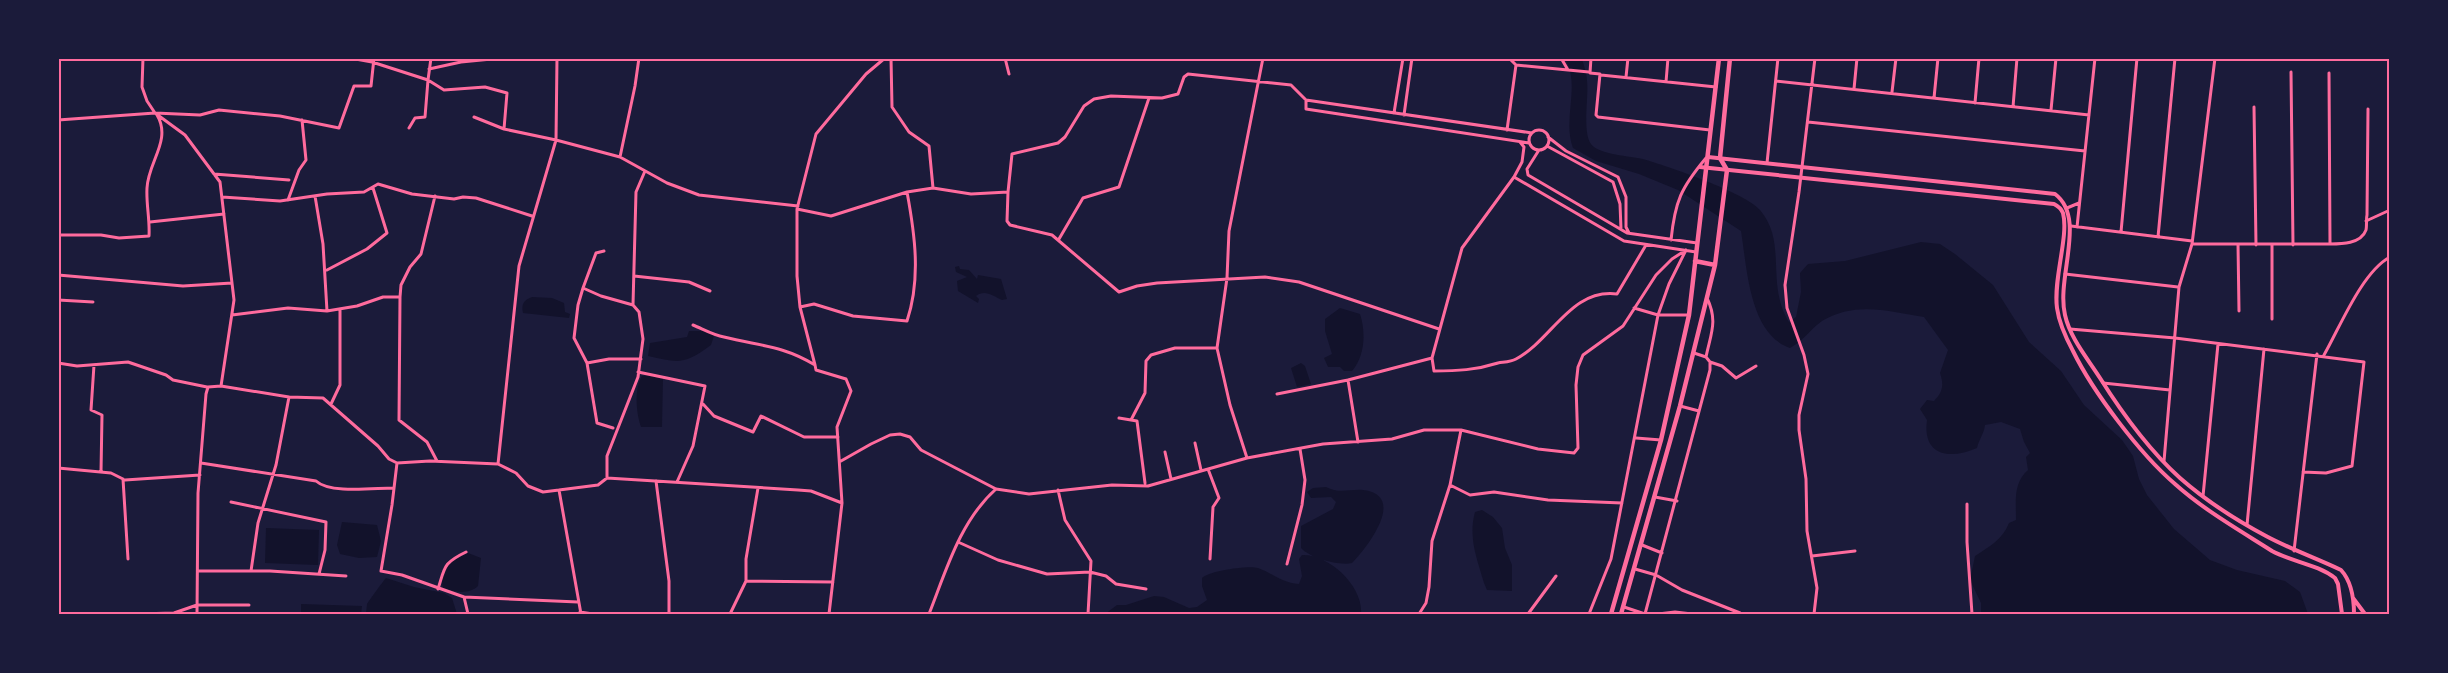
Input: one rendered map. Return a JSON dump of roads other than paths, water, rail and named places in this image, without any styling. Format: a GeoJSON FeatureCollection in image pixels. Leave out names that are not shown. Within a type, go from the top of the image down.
{"type":"FeatureCollection","features":[{"type":"Feature","properties":{"kind":"main road"},"geometry":{"type":"LineString","coordinates":[[1611,615],[1661,440],[1689,315],[1719,58]]}},
{"type":"Feature","properties":{"kind":"main road"},"geometry":{"type":"LineString","coordinates":[[1622,615],[1680,406],[1716,265],[1727,170],[1720,158],[1730,58]]}},
{"type":"Feature","properties":{"kind":"main road"},"geometry":{"type":"LineString","coordinates":[[1695,261],[1716,265]]}},
{"type":"Feature","properties":{"kind":"street"},"geometry":{"type":"LineString","coordinates":[[58,235],[101,235],[119,238],[149,236],[147,185],[160,147],[163,125],[147,101],[142,87],[143,58]]}},
{"type":"Feature","properties":{"kind":"street"},"geometry":{"type":"LineString","coordinates":[[264,58],[277,58]]}},
{"type":"Feature","properties":{"kind":"street"},"geometry":{"type":"LineString","coordinates":[[296,58],[373,60],[428,80],[444,90],[485,87],[507,93],[504,129]]}},
{"type":"Feature","properties":{"kind":"street"},"geometry":{"type":"LineString","coordinates":[[409,128],[415,118],[425,117],[431,58]]}},
{"type":"Feature","properties":{"kind":"street"},"geometry":{"type":"LineString","coordinates":[[429,69],[461,62],[502,58]]}},
{"type":"Feature","properties":{"kind":"street"},"geometry":{"type":"LineString","coordinates":[[498,464],[519,266],[556,140],[557,58]]}},
{"type":"Feature","properties":{"kind":"street"},"geometry":{"type":"LineString","coordinates":[[620,158],[639,58]]}},
{"type":"Feature","properties":{"kind":"street"},"geometry":{"type":"LineString","coordinates":[[829,615],[842,503],[837,427],[851,391],[846,379],[816,370],[800,307],[797,276],[797,208],[816,134],[866,74],[885,58]]}},
{"type":"Feature","properties":{"kind":"street"},"geometry":{"type":"LineString","coordinates":[[891,58],[892,107],[909,132],[929,146],[933,188]]}},
{"type":"Feature","properties":{"kind":"street"},"geometry":{"type":"LineString","coordinates":[[1005,58],[1010,74]]}},
{"type":"Feature","properties":{"kind":"street"},"geometry":{"type":"LineString","coordinates":[[1246,458],[1230,405],[1217,348],[1227,278],[1229,231],[1263,58]]}},
{"type":"Feature","properties":{"kind":"street"},"geometry":{"type":"LineString","coordinates":[[1394,113],[1403,58]]}},
{"type":"Feature","properties":{"kind":"street"},"geometry":{"type":"LineString","coordinates":[[1404,115],[1412,58]]}},
{"type":"Feature","properties":{"kind":"street"},"geometry":{"type":"LineString","coordinates":[[1509,58],[1516,65],[1716,87]]}},
{"type":"Feature","properties":{"kind":"street"},"geometry":{"type":"LineString","coordinates":[[1561,58],[1569,70]]}},
{"type":"Feature","properties":{"kind":"street"},"geometry":{"type":"LineString","coordinates":[[1589,72],[1591,58]]}},
{"type":"Feature","properties":{"kind":"street"},"geometry":{"type":"LineString","coordinates":[[1626,77],[1628,58]]}},
{"type":"Feature","properties":{"kind":"street"},"geometry":{"type":"LineString","coordinates":[[1666,82],[1668,58]]}},
{"type":"Feature","properties":{"kind":"street"},"geometry":{"type":"LineString","coordinates":[[1767,163],[1778,58]]}},
{"type":"Feature","properties":{"kind":"street"},"geometry":{"type":"LineString","coordinates":[[1814,615],[1817,588],[1807,531],[1806,472],[1799,430],[1799,415],[1808,374],[1804,355],[1787,308],[1785,285],[1801,178],[1815,58]]}},
{"type":"Feature","properties":{"kind":"street"},"geometry":{"type":"LineString","coordinates":[[1854,89],[1857,58]]}},
{"type":"Feature","properties":{"kind":"street"},"geometry":{"type":"LineString","coordinates":[[1892,93],[1896,58]]}},
{"type":"Feature","properties":{"kind":"street"},"geometry":{"type":"LineString","coordinates":[[1934,98],[1938,58]]}},
{"type":"Feature","properties":{"kind":"street"},"geometry":{"type":"LineString","coordinates":[[1975,103],[1979,58]]}},
{"type":"Feature","properties":{"kind":"street"},"geometry":{"type":"LineString","coordinates":[[2013,107],[2017,58]]}},
{"type":"Feature","properties":{"kind":"street"},"geometry":{"type":"LineString","coordinates":[[2051,111],[2056,58]]}},
{"type":"Feature","properties":{"kind":"street"},"geometry":{"type":"LineString","coordinates":[[2077,227],[2095,58]]}},
{"type":"Feature","properties":{"kind":"street"},"geometry":{"type":"LineString","coordinates":[[2121,232],[2137,58]]}},
{"type":"Feature","properties":{"kind":"street"},"geometry":{"type":"LineString","coordinates":[[2158,237],[2175,58]]}},
{"type":"Feature","properties":{"kind":"street"},"geometry":{"type":"LineString","coordinates":[[2164,461],[2179,287],[2192,242],[2215,58]]}},
{"type":"Feature","properties":{"kind":"street"},"geometry":{"type":"LineString","coordinates":[[58,120],[156,113],[200,115],[219,110],[302,120],[339,128],[354,86],[371,86],[373,60]]}},
{"type":"Feature","properties":{"kind":"street"},"geometry":{"type":"LineString","coordinates":[[1507,130],[1516,65]]}},
{"type":"Feature","properties":{"kind":"street"},"geometry":{"type":"LineString","coordinates":[[2291,72],[2293,245]]}},
{"type":"Feature","properties":{"kind":"street"},"geometry":{"type":"LineString","coordinates":[[2329,73],[2330,244]]}},
{"type":"Feature","properties":{"kind":"street"},"geometry":{"type":"LineString","coordinates":[[1439,329],[1299,282],[1265,277],[1157,282],[1119,292],[1059,239],[1052,235],[1010,225],[1007,221],[1012,154],[1058,143],[1065,137],[1084,106],[1094,99],[1112,96],[1162,98],[1178,94],[1184,77],[1188,74],[1291,85],[1306,100],[1532,134],[1541,130],[1566,151],[1618,177],[1626,196],[1626,227],[1629,233]]}},
{"type":"Feature","properties":{"kind":"street"},"geometry":{"type":"LineString","coordinates":[[1600,74],[1596,115],[1598,117],[1711,130]]}},
{"type":"Feature","properties":{"kind":"street"},"geometry":{"type":"LineString","coordinates":[[1776,81],[2089,115]]}},
{"type":"Feature","properties":{"kind":"street"},"geometry":{"type":"LineString","coordinates":[[1059,239],[1083,198],[1119,187],[1149,98]]}},
{"type":"Feature","properties":{"kind":"street"},"geometry":{"type":"LineString","coordinates":[[1306,100],[1305,109],[1529,143],[1533,148],[1539,150]]}},
{"type":"Feature","properties":{"kind":"street"},"geometry":{"type":"LineString","coordinates":[[2254,107],[2256,244]]}},
{"type":"Feature","properties":{"kind":"street"},"geometry":{"type":"LineString","coordinates":[[2071,226],[2192,242],[2238,244],[2330,244],[2347,243],[2361,238],[2366,230],[2368,109]]}},
{"type":"Feature","properties":{"kind":"street"},"geometry":{"type":"LineString","coordinates":[[156,113],[186,135],[220,182],[234,300],[221,386]]}},
{"type":"Feature","properties":{"kind":"street"},"geometry":{"type":"LineString","coordinates":[[474,117],[504,129],[556,140],[620,158],[667,183],[699,195],[797,208],[831,216],[906,192],[933,188],[971,194],[1008,192]]}},
{"type":"Feature","properties":{"kind":"street"},"geometry":{"type":"LineString","coordinates":[[288,200],[299,170],[306,160],[302,120]]}},
{"type":"Feature","properties":{"kind":"street"},"geometry":{"type":"LineString","coordinates":[[1808,122],[2085,151]]}},
{"type":"Feature","properties":{"kind":"street"},"geometry":{"type":"LineString","coordinates":[[1529,143],[1532,134]]}},
{"type":"Feature","properties":{"kind":"street"},"geometry":{"type":"LineString","coordinates":[[1547,146],[1548,137]]}},
{"type":"Feature","properties":{"kind":"street"},"geometry":{"type":"LineString","coordinates":[[1520,142],[1524,147],[1521,162],[1514,177],[1462,248],[1432,358],[1434,371],[1465,371],[1515,360],[1536,344],[1583,299],[1607,292],[1617,294],[1646,245]]}},
{"type":"Feature","properties":{"kind":"street"},"geometry":{"type":"LineString","coordinates":[[1547,146],[1539,150],[1527,169],[1528,175],[1629,233],[1697,243]]}},
{"type":"Feature","properties":{"kind":"street"},"geometry":{"type":"LineString","coordinates":[[1547,146],[1613,182],[1620,204],[1621,229]]}},
{"type":"Feature","properties":{"kind":"street"},"geometry":{"type":"LineString","coordinates":[[1671,240],[1673,218],[1682,190],[1708,157],[2055,194],[2064,202],[2071,226],[2064,274],[2065,315],[2070,329],[2128,419],[2179,477],[2203,496],[2247,525],[2294,550],[2341,570],[2347,576],[2354,615]]}},
{"type":"Feature","properties":{"kind":"street"},"geometry":{"type":"LineString","coordinates":[[1700,167],[1975,195],[2059,206],[2062,210],[2063,226],[2057,272],[2057,308],[2069,343],[2090,380],[2154,464],[2181,490],[2276,553],[2335,578],[2338,584],[2342,615]]}},
{"type":"Feature","properties":{"kind":"street"},"geometry":{"type":"LineString","coordinates":[[633,305],[636,192],[645,171]]}},
{"type":"Feature","properties":{"kind":"street"},"geometry":{"type":"LineString","coordinates":[[214,174],[289,180]]}},
{"type":"Feature","properties":{"kind":"street"},"geometry":{"type":"LineString","coordinates":[[1514,177],[1624,241],[1696,252]]}},
{"type":"Feature","properties":{"kind":"street"},"geometry":{"type":"LineString","coordinates":[[222,197],[288,200],[355,193],[373,188],[378,184],[412,194],[454,199],[476,198],[532,216]]}},
{"type":"Feature","properties":{"kind":"street"},"geometry":{"type":"LineString","coordinates":[[1975,195],[1976,185]]}},
{"type":"Feature","properties":{"kind":"street"},"geometry":{"type":"LineString","coordinates":[[327,270],[367,249],[387,233],[373,188]]}},
{"type":"Feature","properties":{"kind":"street"},"geometry":{"type":"LineString","coordinates":[[800,307],[814,304],[852,316],[907,321],[912,307],[916,253],[914,227],[906,192]]}},
{"type":"Feature","properties":{"kind":"street"},"geometry":{"type":"LineString","coordinates":[[315,196],[323,244],[327,311]]}},
{"type":"Feature","properties":{"kind":"street"},"geometry":{"type":"LineString","coordinates":[[435,196],[421,254],[410,267],[401,285],[399,420],[428,442],[437,461]]}},
{"type":"Feature","properties":{"kind":"street"},"geometry":{"type":"LineString","coordinates":[[2059,206],[2064,202]]}},
{"type":"Feature","properties":{"kind":"street"},"geometry":{"type":"LineString","coordinates":[[2067,208],[2079,203]]}},
{"type":"Feature","properties":{"kind":"street"},"geometry":{"type":"LineString","coordinates":[[2366,221],[2390,210]]}},
{"type":"Feature","properties":{"kind":"street"},"geometry":{"type":"LineString","coordinates":[[150,222],[224,214]]}},
{"type":"Feature","properties":{"kind":"street"},"geometry":{"type":"LineString","coordinates":[[2238,244],[2239,311]]}},
{"type":"Feature","properties":{"kind":"street"},"geometry":{"type":"LineString","coordinates":[[2272,245],[2272,319]]}},
{"type":"Feature","properties":{"kind":"street"},"geometry":{"type":"LineString","coordinates":[[841,461],[890,435],[900,434],[910,437],[921,450],[996,489],[1029,494],[1112,485],[1148,486],[1246,458],[1300,448],[1392,439],[1424,430],[1461,430],[1538,449],[1574,453],[1577,451],[1576,385],[1578,367],[1583,355],[1623,326],[1656,275],[1672,259],[1686,250]]}},
{"type":"Feature","properties":{"kind":"street"},"geometry":{"type":"LineString","coordinates":[[1589,615],[1611,559],[1658,315],[1669,284],[1680,267],[1686,250]]}},
{"type":"Feature","properties":{"kind":"street"},"geometry":{"type":"LineString","coordinates":[[604,251],[596,253],[578,305],[574,338],[588,363],[597,423],[613,428]]}},
{"type":"Feature","properties":{"kind":"street"},"geometry":{"type":"LineString","coordinates":[[2324,355],[2361,286],[2379,263],[2390,257]]}},
{"type":"Feature","properties":{"kind":"street"},"geometry":{"type":"LineString","coordinates":[[2064,274],[2179,287]]}},
{"type":"Feature","properties":{"kind":"street"},"geometry":{"type":"LineString","coordinates":[[58,294],[59,275],[183,286],[232,283]]}},
{"type":"Feature","properties":{"kind":"street"},"geometry":{"type":"LineString","coordinates":[[634,276],[689,282],[710,291]]}},
{"type":"Feature","properties":{"kind":"street"},"geometry":{"type":"LineString","coordinates":[[584,288],[601,296],[633,305],[639,312],[643,339],[638,372],[626,413],[607,456],[607,478]]}},
{"type":"Feature","properties":{"kind":"street"},"geometry":{"type":"LineString","coordinates":[[232,315],[288,308],[327,311],[383,297],[400,297]]}},
{"type":"Feature","properties":{"kind":"street"},"geometry":{"type":"LineString","coordinates":[[1706,297],[1714,313],[1714,321],[1706,357]]}},
{"type":"Feature","properties":{"kind":"street"},"geometry":{"type":"LineString","coordinates":[[58,300],[93,302]]}},
{"type":"Feature","properties":{"kind":"street"},"geometry":{"type":"LineString","coordinates":[[331,404],[340,385],[340,308]]}},
{"type":"Feature","properties":{"kind":"street"},"geometry":{"type":"LineString","coordinates":[[1634,308],[1658,315],[1689,315]]}},
{"type":"Feature","properties":{"kind":"street"},"geometry":{"type":"LineString","coordinates":[[693,325],[721,337],[770,345],[795,353],[815,365]]}},
{"type":"Feature","properties":{"kind":"street"},"geometry":{"type":"LineString","coordinates":[[2070,329],[2175,338],[2317,354],[2364,362],[2353,464],[2326,474],[2303,472]]}},
{"type":"Feature","properties":{"kind":"street"},"geometry":{"type":"LineString","coordinates":[[2203,496],[2218,344]]}},
{"type":"Feature","properties":{"kind":"street"},"geometry":{"type":"LineString","coordinates":[[1131,420],[1145,393],[1146,361],[1151,355],[1176,348],[1217,348]]}},
{"type":"Feature","properties":{"kind":"street"},"geometry":{"type":"LineString","coordinates":[[2247,525],[2264,349]]}},
{"type":"Feature","properties":{"kind":"street"},"geometry":{"type":"LineString","coordinates":[[1694,353],[1722,366],[1736,378],[1756,366]]}},
{"type":"Feature","properties":{"kind":"street"},"geometry":{"type":"LineString","coordinates":[[2294,550],[2317,354]]}},
{"type":"Feature","properties":{"kind":"street"},"geometry":{"type":"LineString","coordinates":[[1277,394],[1348,380],[1432,358]]}},
{"type":"Feature","properties":{"kind":"street"},"geometry":{"type":"LineString","coordinates":[[588,363],[609,359],[640,359]]}},
{"type":"Feature","properties":{"kind":"street"},"geometry":{"type":"LineString","coordinates":[[58,363],[94,365],[128,362],[166,375],[173,380],[208,387],[221,386],[289,397],[323,398],[396,463],[437,461],[498,464],[516,473],[528,486],[543,492],[598,485],[607,478],[811,491],[842,503]]}},
{"type":"Feature","properties":{"kind":"street"},"geometry":{"type":"LineString","coordinates":[[1624,607],[1646,614],[1700,411],[1710,362]]}},
{"type":"Feature","properties":{"kind":"street"},"geometry":{"type":"LineString","coordinates":[[94,365],[91,410],[102,415],[101,472]]}},
{"type":"Feature","properties":{"kind":"street"},"geometry":{"type":"LineString","coordinates":[[638,372],[705,386],[693,446],[677,482]]}},
{"type":"Feature","properties":{"kind":"street"},"geometry":{"type":"LineString","coordinates":[[1348,380],[1358,442]]}},
{"type":"Feature","properties":{"kind":"street"},"geometry":{"type":"LineString","coordinates":[[2103,383],[2171,390]]}},
{"type":"Feature","properties":{"kind":"street"},"geometry":{"type":"LineString","coordinates":[[197,615],[200,475],[208,387]]}},
{"type":"Feature","properties":{"kind":"street"},"geometry":{"type":"LineString","coordinates":[[251,571],[258,523],[273,473],[289,397]]}},
{"type":"Feature","properties":{"kind":"street"},"geometry":{"type":"LineString","coordinates":[[703,404],[714,416],[753,432],[761,416],[804,436],[838,437]]}},
{"type":"Feature","properties":{"kind":"street"},"geometry":{"type":"LineString","coordinates":[[1680,406],[1700,411]]}},
{"type":"Feature","properties":{"kind":"street"},"geometry":{"type":"LineString","coordinates":[[1119,418],[1137,420],[1145,483]]}},
{"type":"Feature","properties":{"kind":"street"},"geometry":{"type":"LineString","coordinates":[[1419,615],[1426,603],[1432,541],[1450,485],[1461,430]]}},
{"type":"Feature","properties":{"kind":"street"},"geometry":{"type":"LineString","coordinates":[[1635,438],[1661,440]]}},
{"type":"Feature","properties":{"kind":"street"},"geometry":{"type":"LineString","coordinates":[[1194,443],[1201,470]]}},
{"type":"Feature","properties":{"kind":"street"},"geometry":{"type":"LineString","coordinates":[[1287,564],[1302,505],[1305,480],[1300,448]]}},
{"type":"Feature","properties":{"kind":"street"},"geometry":{"type":"LineString","coordinates":[[1165,452],[1171,479]]}},
{"type":"Feature","properties":{"kind":"street"},"geometry":{"type":"LineString","coordinates":[[201,463],[273,473],[341,489],[394,488]]}},
{"type":"Feature","properties":{"kind":"street"},"geometry":{"type":"LineString","coordinates":[[396,463],[381,571],[402,575],[464,597],[578,602]]}},
{"type":"Feature","properties":{"kind":"street"},"geometry":{"type":"LineString","coordinates":[[58,468],[111,473],[123,479],[200,475]]}},
{"type":"Feature","properties":{"kind":"street"},"geometry":{"type":"LineString","coordinates":[[1208,469],[1219,498],[1213,507],[1210,559]]}},
{"type":"Feature","properties":{"kind":"street"},"geometry":{"type":"LineString","coordinates":[[123,479],[128,559]]}},
{"type":"Feature","properties":{"kind":"street"},"geometry":{"type":"LineString","coordinates":[[656,481],[669,581],[669,615]]}},
{"type":"Feature","properties":{"kind":"street"},"geometry":{"type":"LineString","coordinates":[[1450,485],[1470,495],[1494,492],[1548,500],[1623,503]]}},
{"type":"Feature","properties":{"kind":"street"},"geometry":{"type":"LineString","coordinates":[[730,615],[746,582],[746,559],[758,488]]}},
{"type":"Feature","properties":{"kind":"street"},"geometry":{"type":"LineString","coordinates":[[929,615],[958,542],[984,499],[996,489]]}},
{"type":"Feature","properties":{"kind":"street"},"geometry":{"type":"LineString","coordinates":[[559,490],[580,613],[593,615]]}},
{"type":"Feature","properties":{"kind":"street"},"geometry":{"type":"LineString","coordinates":[[1059,490],[1065,520],[1091,561],[1088,615]]}},
{"type":"Feature","properties":{"kind":"street"},"geometry":{"type":"LineString","coordinates":[[1655,497],[1677,501]]}},
{"type":"Feature","properties":{"kind":"street"},"geometry":{"type":"LineString","coordinates":[[231,502],[326,522],[320,574]]}},
{"type":"Feature","properties":{"kind":"street"},"geometry":{"type":"LineString","coordinates":[[1967,504],[1967,553],[1972,615]]}},
{"type":"Feature","properties":{"kind":"street"},"geometry":{"type":"LineString","coordinates":[[958,542],[998,560],[1047,574],[1090,572],[1106,576],[1116,584],[1146,589]]}},
{"type":"Feature","properties":{"kind":"street"},"geometry":{"type":"LineString","coordinates":[[1642,545],[1662,553]]}},
{"type":"Feature","properties":{"kind":"street"},"geometry":{"type":"LineString","coordinates":[[1812,556],[1855,551]]}},
{"type":"Feature","properties":{"kind":"street"},"geometry":{"type":"LineString","coordinates":[[438,589],[442,571],[446,565],[450,560],[466,552]]}},
{"type":"Feature","properties":{"kind":"street"},"geometry":{"type":"LineString","coordinates":[[1635,569],[1740,613]]}},
{"type":"Feature","properties":{"kind":"street"},"geometry":{"type":"LineString","coordinates":[[198,571],[346,576]]}},
{"type":"Feature","properties":{"kind":"street"},"geometry":{"type":"LineString","coordinates":[[1528,615],[1556,576]]}},
{"type":"Feature","properties":{"kind":"street"},"geometry":{"type":"LineString","coordinates":[[746,582],[834,582]]}},
{"type":"Feature","properties":{"kind":"street"},"geometry":{"type":"LineString","coordinates":[[2352,596],[2364,615]]}},
{"type":"Feature","properties":{"kind":"street"},"geometry":{"type":"LineString","coordinates":[[464,597],[468,615]]}},
{"type":"Feature","properties":{"kind":"street"},"geometry":{"type":"LineString","coordinates":[[138,615],[174,613],[197,605],[249,605]]}},
{"type":"Feature","properties":{"kind":"street"},"geometry":{"type":"LineString","coordinates":[[1658,615],[1675,612],[1692,615]]}}]}
